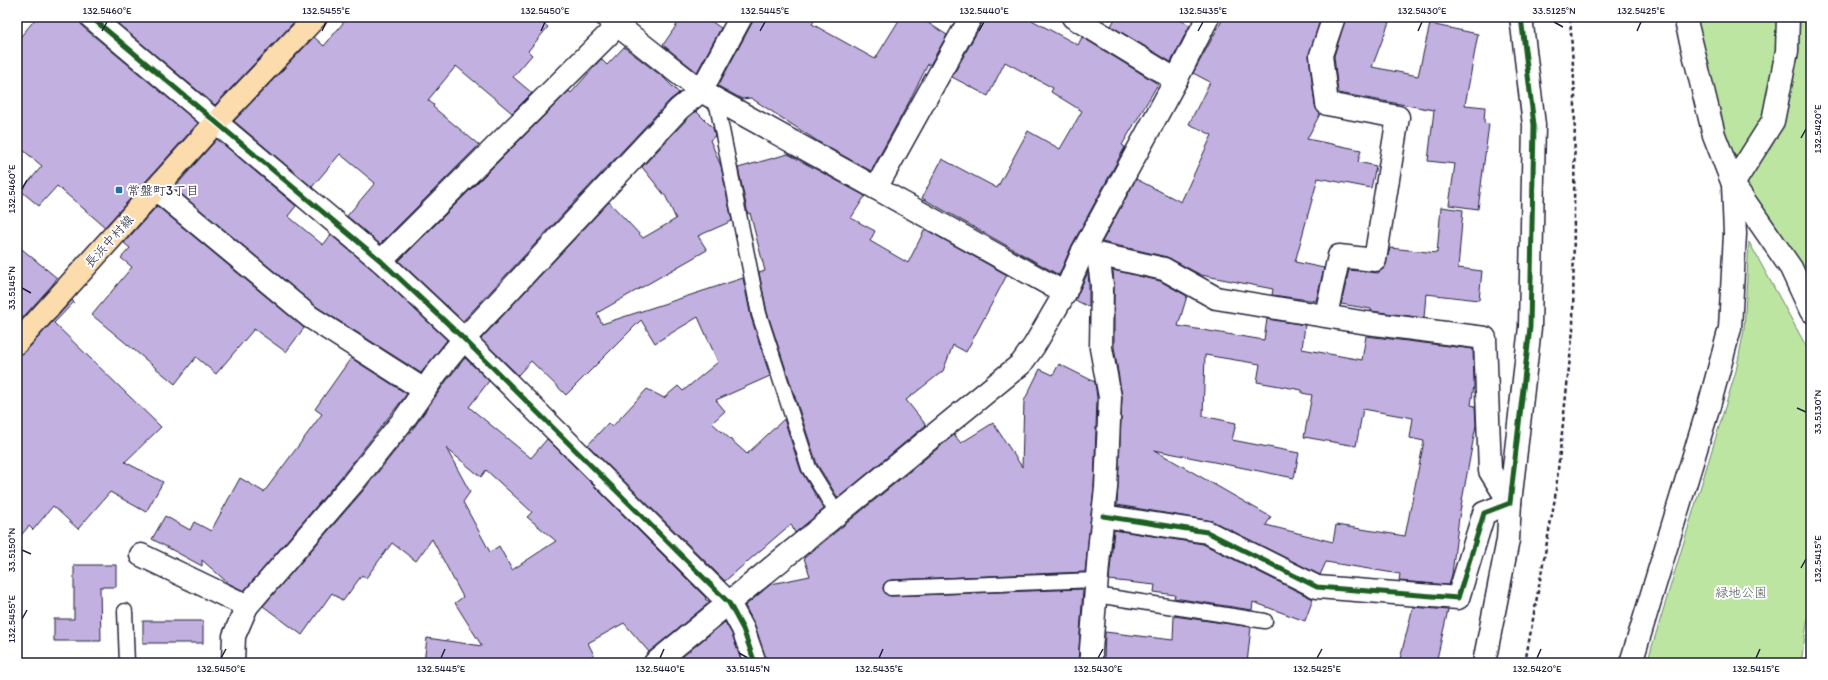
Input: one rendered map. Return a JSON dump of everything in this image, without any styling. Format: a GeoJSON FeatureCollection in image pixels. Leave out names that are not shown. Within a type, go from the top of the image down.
{"type":"FeatureCollection","features":[{"type":"Feature","properties":{"kind":"main road","name":"長浜中村線"},"geometry":{"type":"LineString","coordinates":[[17,343],[215,123],[316,17]]}},
{"type":"Feature","properties":{"kind":"street"},"geometry":{"type":"LineString","coordinates":[[91,17],[215,123],[381,261],[464,339],[729,603],[743,629],[755,663]]}},
{"type":"Feature","properties":{"kind":"street"},"geometry":{"type":"LineString","coordinates":[[233,663],[234,636],[247,606],[352,484],[405,418],[436,372],[464,339],[679,109],[708,96],[741,17]]}},
{"type":"Feature","properties":{"kind":"street"},"geometry":{"type":"LineString","coordinates":[[876,188],[971,17]]}},
{"type":"Feature","properties":{"kind":"street"},"geometry":{"type":"LineString","coordinates":[[1073,17],[1176,80]]}},
{"type":"Feature","properties":{"kind":"street"},"geometry":{"type":"LineString","coordinates":[[655,663],[1021,364],[1034,346],[1090,253],[1208,17]]}},
{"type":"Feature","properties":{"kind":"street"},"geometry":{"type":"LineString","coordinates":[[1326,315],[1339,256],[1375,260],[1398,117],[1327,104],[1321,55],[1334,17]]}},
{"type":"Feature","properties":{"kind":"street"},"geometry":{"type":"LineString","coordinates":[[1484,663],[1508,540],[1510,503],[1530,319],[1534,125],[1521,17]]}},
{"type":"Feature","properties":{"kind":"street"},"geometry":{"type":"LineString","coordinates":[[1685,17],[1714,135],[1733,184],[1791,268],[1811,311]]}},
{"type":"Feature","properties":{"kind":"street"},"geometry":{"type":"LineString","coordinates":[[1631,663],[1730,328],[1735,234],[1733,184],[1773,121],[1787,52],[1788,17]]}},
{"type":"Feature","properties":{"kind":"street"},"geometry":{"type":"LineString","coordinates":[[381,261],[612,21],[708,96],[1065,293]]}},
{"type":"Feature","properties":{"kind":"street"},"geometry":{"type":"LineString","coordinates":[[156,189],[310,317],[424,390]]}},
{"type":"Feature","properties":{"kind":"street"},"geometry":{"type":"LineString","coordinates":[[1090,253],[1164,269],[1216,298],[1367,323],[1485,338],[1490,472],[1510,503]]}},
{"type":"Feature","properties":{"kind":"street"},"geometry":{"type":"LineString","coordinates":[[1090,253],[1102,285],[1101,348],[1110,397],[1106,488],[1091,648],[1091,663]]}},
{"type":"Feature","properties":{"kind":"street"},"geometry":{"type":"LineString","coordinates":[[1103,516],[1207,532],[1317,587],[1458,598],[1484,513],[1510,503]]}},
{"type":"Feature","properties":{"kind":"street"},"geometry":{"type":"LineString","coordinates":[[141,555],[247,606]]}},
{"type":"Feature","properties":{"kind":"lane"},"geometry":{"type":"LineString","coordinates":[[708,96],[759,314],[809,468],[837,513]]}},
{"type":"Feature","properties":{"kind":"lane"},"geometry":{"type":"LineString","coordinates":[[891,588],[1097,588],[1264,621]]}},
{"type":"Feature","properties":{"kind":"lane"},"geometry":{"type":"LineString","coordinates":[[125,611],[127,663]]}},
{"type":"Feature","properties":{"kind":"path"},"geometry":{"type":"LineString","coordinates":[[1525,663],[1555,498],[1573,330],[1575,97],[1570,17]]}},
{"type":"Feature","properties":{"kind":"green space"},"geometry":{"type":"Polygon","coordinates":[[[1696,17],[1811,17],[1811,325],[1765,232],[1740,175],[1721,117],[1696,17]]]}},
{"type":"Feature","properties":{"kind":"green space","name":"緑地公園"},"geometry":{"type":"Polygon","coordinates":[[[1749,242],[1811,355],[1811,597],[1801,663],[1647,663],[1736,371],[1744,330],[1749,242]]]}},
{"type":"Feature","properties":{"kind":"building"},"geometry":{"type":"Polygon","coordinates":[[[37,17],[79,17],[83,27],[198,123],[105,227],[57,186],[39,206],[21,191],[42,166],[17,145],[17,41],[37,17]]]}},
{"type":"Feature","properties":{"kind":"building"},"geometry":{"type":"Polygon","coordinates":[[[110,17],[289,17],[295,21],[215,105],[110,17]]]}},
{"type":"Feature","properties":{"kind":"building"},"geometry":{"type":"Polygon","coordinates":[[[348,17],[536,17],[548,27],[528,51],[532,55],[513,77],[532,93],[512,113],[456,66],[428,100],[434,105],[433,107],[479,145],[380,244],[347,216],[375,183],[340,154],[312,187],[234,121],[314,37],[324,46],[348,17]]]}},
{"type":"Feature","properties":{"kind":"building"},"geometry":{"type":"Polygon","coordinates":[[[682,17],[705,17],[721,28],[697,72],[663,45],[682,17]]]}},
{"type":"Feature","properties":{"kind":"building"},"geometry":{"type":"Polygon","coordinates":[[[753,17],[817,17],[812,24],[875,59],[901,17],[919,17],[947,35],[930,65],[928,64],[871,171],[822,144],[751,98],[742,99],[718,86],[752,23],[753,17]]]}},
{"type":"Feature","properties":{"kind":"building"},"geometry":{"type":"Polygon","coordinates":[[[983,17],[1026,17],[1078,45],[1082,37],[1158,84],[1122,145],[1125,147],[1072,245],[1059,275],[922,198],[942,159],[997,188],[1028,131],[1060,149],[1082,111],[1051,92],[1053,88],[1005,62],[988,96],[952,77],[982,23],[983,17]]]}},
{"type":"Feature","properties":{"kind":"building"},"geometry":{"type":"Polygon","coordinates":[[[1116,17],[1174,17],[1190,25],[1171,62],[1111,26],[1116,17]]]}},
{"type":"Feature","properties":{"kind":"building"},"geometry":{"type":"Polygon","coordinates":[[[1224,17],[1321,17],[1309,56],[1315,106],[1320,114],[1307,139],[1361,150],[1358,162],[1376,166],[1371,188],[1318,178],[1295,262],[1324,268],[1316,301],[1272,295],[1273,289],[1201,275],[1167,257],[1102,242],[1136,179],[1181,202],[1212,135],[1189,124],[1210,82],[1193,73],[1224,17]]]}},
{"type":"Feature","properties":{"kind":"building"},"geometry":{"type":"Polygon","coordinates":[[[1346,17],[1391,17],[1372,67],[1418,76],[1430,24],[1478,34],[1465,105],[1485,107],[1484,123],[1489,124],[1478,209],[1449,205],[1455,164],[1428,161],[1434,110],[1338,93],[1334,56],[1346,17]]]}},
{"type":"Feature","properties":{"kind":"building"},"geometry":{"type":"Polygon","coordinates":[[[624,47],[664,78],[679,93],[670,100],[463,321],[399,261],[569,91],[571,93],[601,59],[607,65],[624,47]]]}},
{"type":"Feature","properties":{"kind":"building"},"geometry":{"type":"Polygon","coordinates":[[[696,111],[713,128],[715,136],[710,140],[721,166],[732,221],[698,236],[707,250],[597,313],[602,324],[743,278],[751,317],[770,376],[716,400],[725,411],[712,423],[747,454],[784,419],[801,471],[824,509],[795,533],[791,524],[725,581],[588,445],[608,423],[612,427],[647,389],[664,398],[678,386],[683,391],[718,362],[698,317],[655,343],[641,320],[566,395],[531,361],[518,375],[481,339],[609,202],[643,238],[676,219],[666,197],[642,167],[696,111]]]}},
{"type":"Feature","properties":{"kind":"building"},"geometry":{"type":"Polygon","coordinates":[[[217,139],[296,206],[288,216],[323,245],[331,235],[373,270],[447,340],[421,373],[317,307],[174,188],[217,139]]]}},
{"type":"Feature","properties":{"kind":"building"},"geometry":{"type":"Polygon","coordinates":[[[788,154],[865,196],[851,218],[875,231],[870,241],[908,263],[925,229],[1007,275],[966,352],[953,345],[943,371],[906,400],[926,425],[838,498],[817,464],[767,312],[759,273],[765,271],[750,213],[748,214],[738,168],[788,154]]]}},
{"type":"Feature","properties":{"kind":"building"},"geometry":{"type":"Polygon","coordinates":[[[157,206],[304,328],[286,352],[254,329],[216,374],[196,357],[175,384],[92,315],[132,267],[121,258],[130,248],[124,243],[157,206]]]}},
{"type":"Feature","properties":{"kind":"building"},"geometry":{"type":"Polygon","coordinates":[[[1441,207],[1463,210],[1458,268],[1482,271],[1479,300],[1426,294],[1424,318],[1371,311],[1371,309],[1341,304],[1349,270],[1378,273],[1385,267],[1390,248],[1437,253],[1441,207]]]}},
{"type":"Feature","properties":{"kind":"building"},"geometry":{"type":"Polygon","coordinates":[[[17,245],[57,278],[17,324],[17,245]]]}},
{"type":"Feature","properties":{"kind":"building"},"geometry":{"type":"Polygon","coordinates":[[[1113,270],[1160,281],[1187,296],[1178,326],[1264,340],[1267,319],[1305,325],[1302,349],[1362,360],[1366,336],[1473,349],[1474,385],[1471,405],[1475,406],[1476,425],[1459,517],[1452,574],[1449,585],[1399,581],[1400,574],[1326,562],[1320,575],[1212,521],[1117,505],[1122,397],[1114,347],[1113,270]],[[1205,355],[1203,416],[1236,423],[1232,440],[1299,453],[1294,478],[1154,450],[1271,517],[1266,525],[1333,542],[1336,525],[1405,536],[1424,441],[1410,438],[1413,418],[1363,409],[1356,446],[1304,437],[1312,395],[1302,393],[1302,390],[1257,382],[1260,364],[1205,355]]]}},
{"type":"Feature","properties":{"kind":"building"},"geometry":{"type":"Polygon","coordinates":[[[1088,272],[1089,286],[1089,307],[1075,300],[1088,272]]]}},
{"type":"Feature","properties":{"kind":"building"},"geometry":{"type":"Polygon","coordinates":[[[72,300],[74,302],[54,323],[161,427],[125,462],[163,482],[146,512],[110,492],[78,529],[53,506],[33,530],[29,526],[17,540],[17,355],[26,351],[72,300]]]}},
{"type":"Feature","properties":{"kind":"building"},"geometry":{"type":"Polygon","coordinates":[[[351,358],[407,394],[342,476],[244,591],[228,583],[202,560],[202,566],[152,539],[165,516],[190,530],[194,522],[211,531],[240,478],[264,492],[322,414],[315,409],[351,358]]]}},
{"type":"Feature","properties":{"kind":"building"},"geometry":{"type":"Polygon","coordinates":[[[465,358],[489,381],[469,407],[531,458],[547,439],[706,598],[705,599],[710,602],[649,652],[624,623],[588,643],[598,663],[424,663],[427,638],[482,646],[455,603],[463,597],[432,539],[416,561],[392,543],[366,578],[362,575],[343,601],[332,593],[302,635],[263,606],[362,492],[415,426],[447,380],[465,358]],[[446,448],[470,492],[463,502],[490,552],[499,546],[512,570],[556,541],[527,517],[532,512],[486,470],[481,477],[446,448]]]}},
{"type":"Feature","properties":{"kind":"building"},"geometry":{"type":"Polygon","coordinates":[[[1059,364],[1095,382],[1097,398],[1094,487],[1085,572],[891,580],[884,584],[883,589],[887,595],[891,596],[1083,589],[1078,663],[767,663],[755,625],[745,606],[771,584],[810,576],[804,558],[954,435],[961,443],[993,423],[1022,467],[1024,401],[1040,369],[1053,375],[1059,364]]]}},
{"type":"Feature","properties":{"kind":"building"},"geometry":{"type":"Polygon","coordinates":[[[1114,530],[1203,544],[1313,599],[1305,621],[1253,602],[1252,610],[1174,598],[1175,595],[1154,592],[1155,585],[1109,580],[1114,530]]]}},
{"type":"Feature","properties":{"kind":"building"},"geometry":{"type":"Polygon","coordinates":[[[74,565],[116,565],[116,587],[100,587],[101,641],[54,641],[54,619],[74,619],[74,565]]]}},
{"type":"Feature","properties":{"kind":"building"},"geometry":{"type":"Polygon","coordinates":[[[1413,607],[1448,610],[1436,663],[1416,663],[1400,659],[1413,607]]]}},
{"type":"Feature","properties":{"kind":"building"},"geometry":{"type":"Polygon","coordinates":[[[1174,616],[1251,627],[1247,663],[1104,663],[1105,632],[1173,640],[1174,616]]]}},
{"type":"Feature","properties":{"kind":"building"},"geometry":{"type":"Polygon","coordinates":[[[143,621],[203,621],[203,643],[143,643],[143,621]]]}},
{"type":"Feature","properties":{"kind":"building"},"geometry":{"type":"Polygon","coordinates":[[[725,622],[732,634],[742,663],[684,663],[683,656],[725,622]]]}},
{"type":"Feature","properties":{"kind":"cycle path"},"geometry":{"type":"LineString","coordinates":[[91,17],[381,261],[464,339],[729,603],[743,629],[755,663]]}},
{"type":"Feature","properties":{"kind":"cycle path"},"geometry":{"type":"LineString","coordinates":[[1103,516],[1207,532],[1317,587],[1458,598],[1484,513],[1510,503],[1530,327],[1534,125],[1521,17]]}},
{"type":"Feature","properties":{"kind":"place","name":"常盤町3丁目"},"geometry":{"type":"Point","coordinates":[119,190]}}]}
